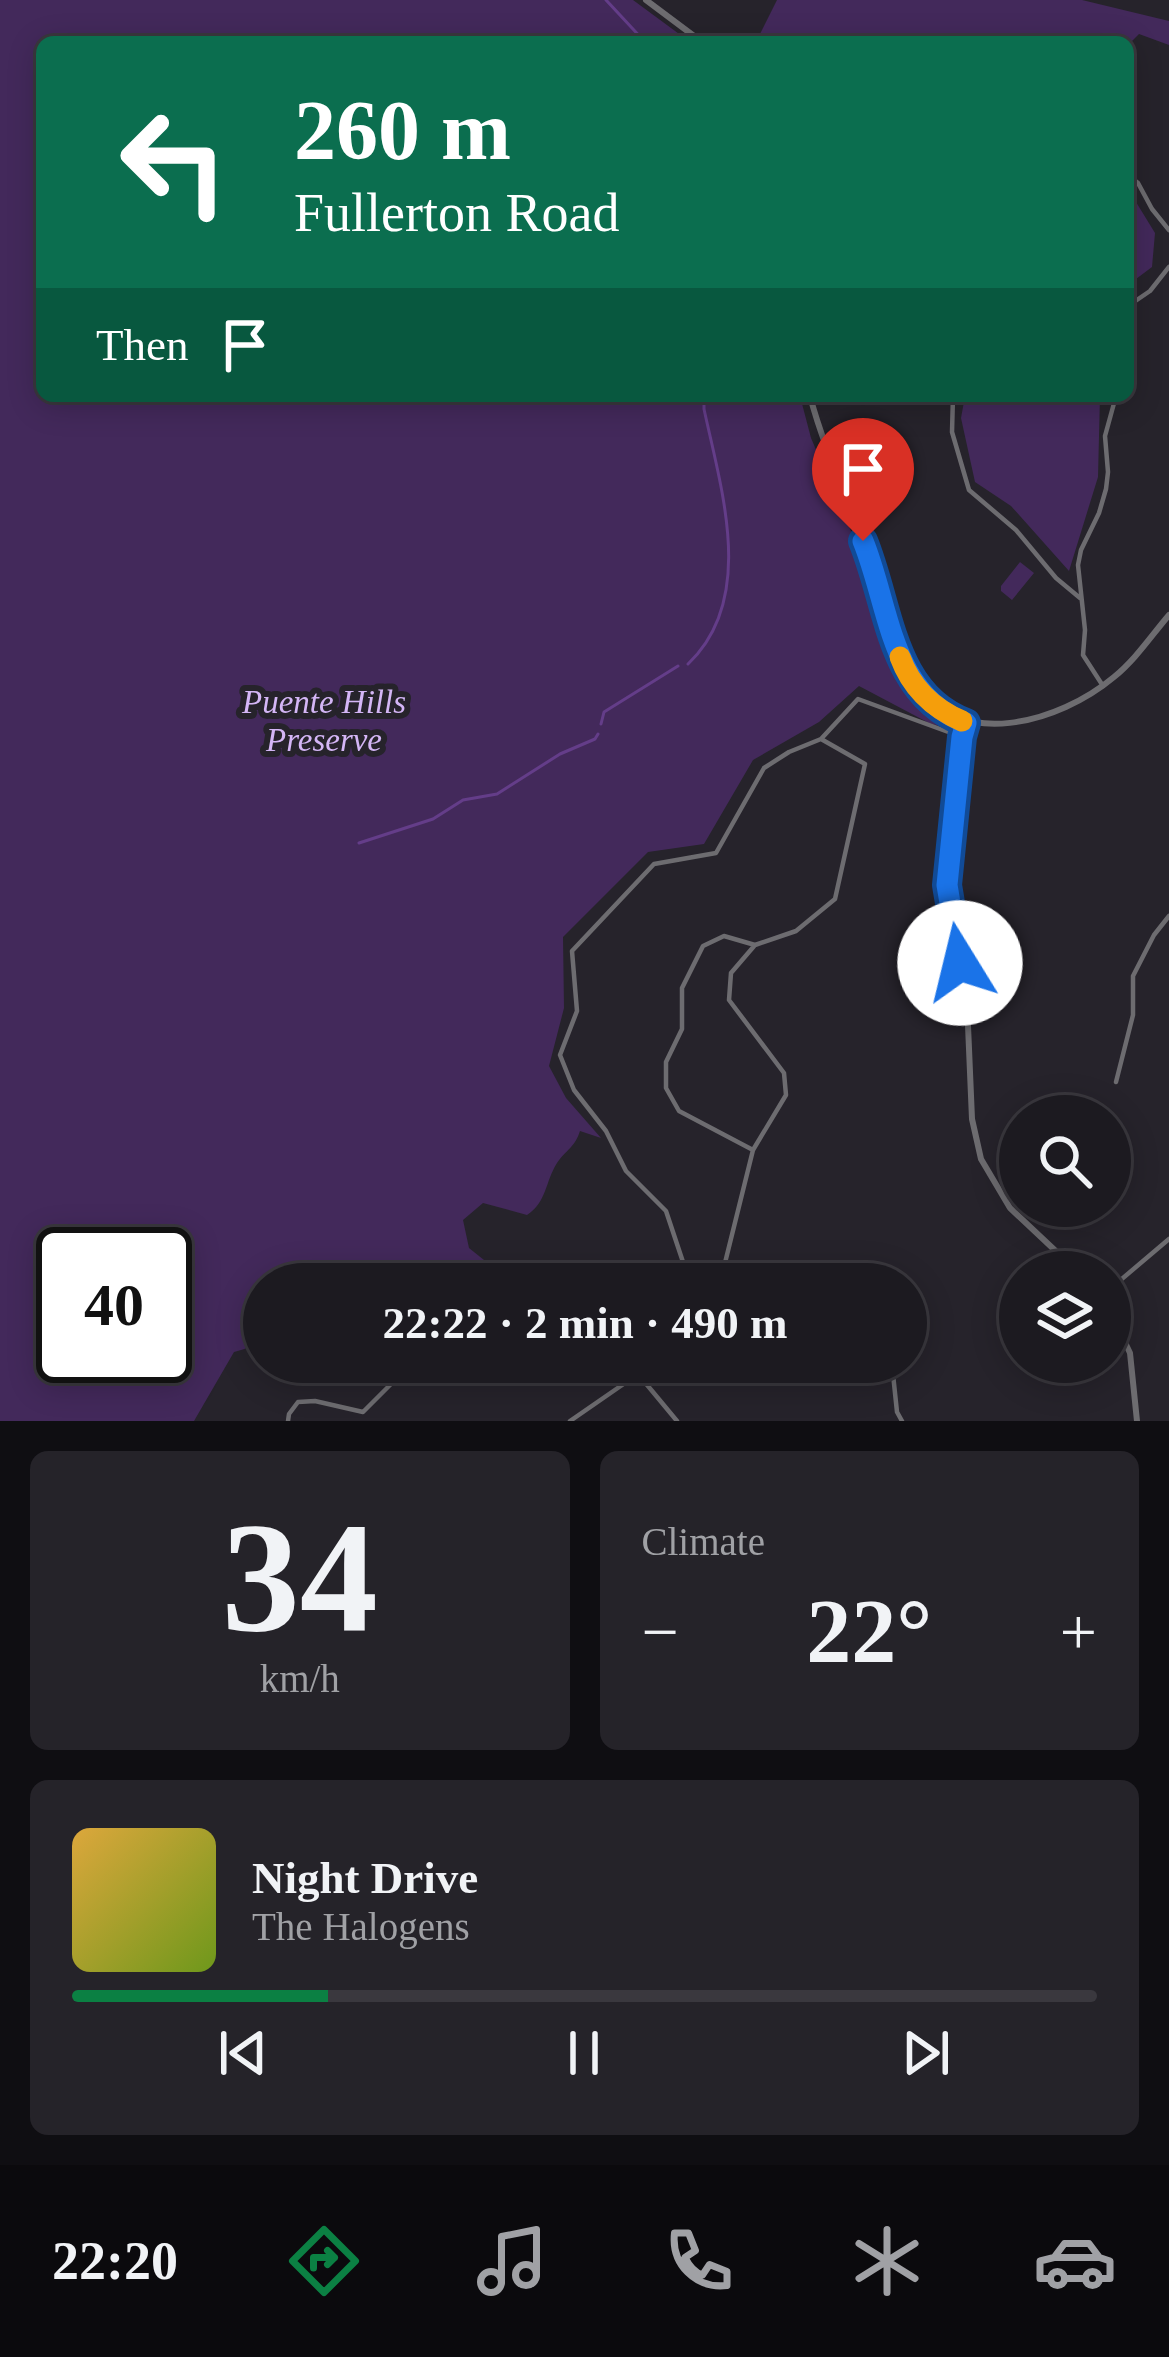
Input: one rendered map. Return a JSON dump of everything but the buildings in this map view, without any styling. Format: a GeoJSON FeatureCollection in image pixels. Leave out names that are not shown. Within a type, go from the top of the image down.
{"type":"FeatureCollection","features":[{"type":"Feature","properties":{"kind":"street"},"geometry":{"type":"LineString","coordinates":[[646,0],[694,36]]}},
{"type":"Feature","properties":{"kind":"street"},"geometry":{"type":"LineString","coordinates":[[1134,180],[1169,230]]}},
{"type":"Feature","properties":{"kind":"street"},"geometry":{"type":"LineString","coordinates":[[1134,302],[1169,267]]}},
{"type":"Feature","properties":{"kind":"street"},"geometry":{"type":"LineString","coordinates":[[812,402],[822,440],[870,557],[904,669],[928,700],[946,714],[966,723],[1011,722],[1076,702],[1134,658],[1169,615]]}},
{"type":"Feature","properties":{"kind":"street"},"geometry":{"type":"LineString","coordinates":[[953,402],[952,432],[969,490],[1016,530],[1058,580],[1080,598]]}},
{"type":"Feature","properties":{"kind":"street"},"geometry":{"type":"LineString","coordinates":[[1078,664],[1084,627],[1078,560],[1105,494],[1105,436],[1114,402]]}},
{"type":"Feature","properties":{"kind":"street"},"geometry":{"type":"LineString","coordinates":[[1083,655],[1103,686]]}},
{"type":"Feature","properties":{"kind":"street"},"geometry":{"type":"LineString","coordinates":[[684,1263],[666,1211],[626,1171],[606,1131],[574,1090],[560,1055],[577,1011],[572,951],[654,864],[716,853],[764,769],[821,739],[858,699],[962,737]]}},
{"type":"Feature","properties":{"kind":"street"},"geometry":{"type":"LineString","coordinates":[[966,723],[947,885],[967,1002],[972,1119],[981,1159],[1010,1208],[1056,1251]]}},
{"type":"Feature","properties":{"kind":"street"},"geometry":{"type":"LineString","coordinates":[[726,1263],[753,1150],[787,1095],[784,1073],[729,1000],[731,973],[755,945],[796,931],[836,899],[865,764],[821,739]]}},
{"type":"Feature","properties":{"kind":"street"},"geometry":{"type":"LineString","coordinates":[[1116,1082],[1133,1015],[1133,976],[1169,916]]}},
{"type":"Feature","properties":{"kind":"street"},"geometry":{"type":"LineString","coordinates":[[753,1150],[679,1111],[666,1088],[666,1062],[682,1029],[682,988],[704,946],[724,936],[755,945]]}},
{"type":"Feature","properties":{"kind":"street"},"geometry":{"type":"LineString","coordinates":[[1131,1271],[1169,1239]]}},
{"type":"Feature","properties":{"kind":"street"},"geometry":{"type":"LineString","coordinates":[[1131,1363],[1137,1421]]}},
{"type":"Feature","properties":{"kind":"street"},"geometry":{"type":"LineString","coordinates":[[288,1421],[298,1402],[316,1401],[363,1412],[392,1383]]}},
{"type":"Feature","properties":{"kind":"street"},"geometry":{"type":"LineString","coordinates":[[570,1421],[625,1383]]}},
{"type":"Feature","properties":{"kind":"street"},"geometry":{"type":"LineString","coordinates":[[645,1383],[677,1421]]}},
{"type":"Feature","properties":{"kind":"street"},"geometry":{"type":"LineString","coordinates":[[894,1383],[902,1421]]}},
{"type":"Feature","properties":{"kind":"green space","name":"Puente Hills Preserve"},"geometry":{"type":"Polygon","coordinates":[[[0,0],[633,0],[682,36],[36,36],[36,402],[802,402],[811,438],[872,580],[905,686],[957,728],[929,723],[859,686],[819,722],[753,760],[704,844],[648,852],[563,937],[564,1008],[549,1066],[566,1098],[601,1138],[580,1131],[527,1215],[483,1203],[463,1220],[469,1248],[488,1263],[243,1263],[243,1349],[234,1352],[194,1421],[0,1421],[0,0]]]}},
{"type":"Feature","properties":{"kind":"green space"},"geometry":{"type":"Polygon","coordinates":[[[777,0],[1082,0],[1169,21],[1169,45],[1139,34],[1134,39],[759,36],[777,0]]]}},
{"type":"Feature","properties":{"kind":"green space"},"geometry":{"type":"Polygon","coordinates":[[[1134,199],[1155,233],[1152,267],[1134,280],[1134,199]]]}},
{"type":"Feature","properties":{"kind":"green space"},"geometry":{"type":"Polygon","coordinates":[[[964,402],[1100,402],[1098,477],[1069,571],[1011,506],[975,482],[961,418],[964,402]]]}},
{"type":"Feature","properties":{"kind":"green space"},"geometry":{"type":"Polygon","coordinates":[[[1020,562],[1034,573],[1012,600],[1001,586],[1020,562]]]}},
{"type":"Feature","properties":{"kind":"waterway"},"geometry":{"type":"LineString","coordinates":[[606,0],[639,36]]}},
{"type":"Feature","properties":{"kind":"waterway"},"geometry":{"type":"LineString","coordinates":[[688,664],[709,638],[722,608],[728,576],[725,508],[704,402]]}},
{"type":"Feature","properties":{"kind":"waterway"},"geometry":{"type":"LineString","coordinates":[[601,724],[604,712],[678,666]]}},
{"type":"Feature","properties":{"kind":"waterway"},"geometry":{"type":"LineString","coordinates":[[359,843],[433,819],[463,800],[497,794],[598,734]]}},
{"type":"Feature","properties":{"kind":"slow traffic"},"geometry":{"type":"LineString","coordinates":[[900,657],[924,697],[962,721]]}},
{"type":"Feature","properties":{"kind":"route"},"geometry":{"type":"LineString","coordinates":[[863,541],[907,674],[935,706],[966,723],[947,885],[960,963]]}}]}
